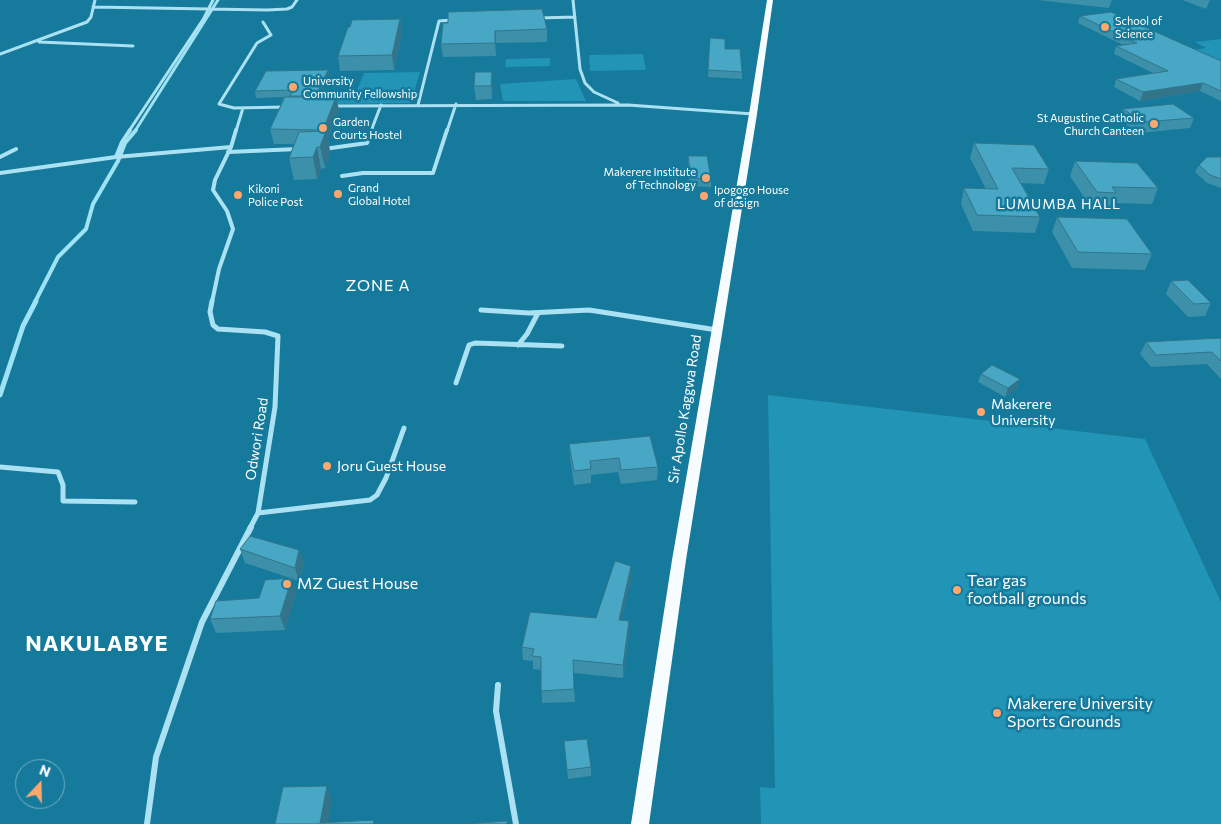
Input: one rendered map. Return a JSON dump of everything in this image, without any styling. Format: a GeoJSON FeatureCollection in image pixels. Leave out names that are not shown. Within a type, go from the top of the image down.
{"type":"FeatureCollection","features":[{"type":"Feature","properties":{"kind":"main road","name":"Sir Apollo Kaggwa Road"},"geometry":{"type":"LineString","coordinates":[[640,824],[679,560],[753,114],[770,0]]}},
{"type":"Feature","properties":{"kind":"street"},"geometry":{"type":"LineString","coordinates":[[0,54],[87,22],[91,17],[95,0]]}},
{"type":"Feature","properties":{"kind":"street"},"geometry":{"type":"LineString","coordinates":[[116,157],[122,142],[204,18],[213,0]]}},
{"type":"Feature","properties":{"kind":"street"},"geometry":{"type":"LineString","coordinates":[[93,7],[280,10],[292,7],[297,0]]}},
{"type":"Feature","properties":{"kind":"street"},"geometry":{"type":"LineString","coordinates":[[574,0],[580,69],[585,83],[601,96],[613,102],[628,105]]}},
{"type":"Feature","properties":{"kind":"street"},"geometry":{"type":"LineString","coordinates":[[536,18],[575,17]]}},
{"type":"Feature","properties":{"kind":"street"},"geometry":{"type":"LineString","coordinates":[[418,104],[439,21],[459,20]]}},
{"type":"Feature","properties":{"kind":"street"},"geometry":{"type":"LineString","coordinates":[[263,22],[271,35],[258,43],[219,104],[228,108],[289,107]]}},
{"type":"Feature","properties":{"kind":"street"},"geometry":{"type":"LineString","coordinates":[[36,42],[133,46]]}},
{"type":"Feature","properties":{"kind":"street"},"geometry":{"type":"LineString","coordinates":[[325,106],[418,104],[628,105],[753,114]]}},
{"type":"Feature","properties":{"kind":"street"},"geometry":{"type":"LineString","coordinates":[[342,176],[363,173],[433,173],[456,104]]}},
{"type":"Feature","properties":{"kind":"street"},"geometry":{"type":"LineString","coordinates":[[317,149],[367,143],[381,105]]}},
{"type":"Feature","properties":{"kind":"street","name":"Odwori Road"},"geometry":{"type":"LineString","coordinates":[[147,824],[156,757],[202,622],[258,514],[275,407],[279,338],[275,333],[226,331],[212,325],[210,312],[219,268],[233,229],[226,210],[213,190],[215,180],[231,147],[244,108]]}},
{"type":"Feature","properties":{"kind":"street"},"geometry":{"type":"LineString","coordinates":[[0,173],[116,157],[231,147]]}},
{"type":"Feature","properties":{"kind":"street"},"geometry":{"type":"LineString","coordinates":[[0,157],[16,149]]}},
{"type":"Feature","properties":{"kind":"street"},"geometry":{"type":"LineString","coordinates":[[228,152],[308,149]]}},
{"type":"Feature","properties":{"kind":"street"},"geometry":{"type":"LineString","coordinates":[[481,310],[538,313],[589,310],[717,330]]}},
{"type":"Feature","properties":{"kind":"street"},"geometry":{"type":"LineString","coordinates":[[518,345],[527,334],[538,313]]}},
{"type":"Feature","properties":{"kind":"street"},"geometry":{"type":"LineString","coordinates":[[456,383],[469,345],[475,343],[562,346]]}},
{"type":"Feature","properties":{"kind":"street"},"geometry":{"type":"LineString","coordinates":[[258,514],[370,500],[377,495],[386,478],[404,428]]}},
{"type":"Feature","properties":{"kind":"street"},"geometry":{"type":"LineString","coordinates":[[0,467],[58,472],[63,485],[63,501],[135,502]]}},
{"type":"Feature","properties":{"kind":"street"},"geometry":{"type":"LineString","coordinates":[[498,685],[496,711],[516,824]]}},
{"type":"Feature","properties":{"kind":"shaded area"},"geometry":{"type":"Polygon","coordinates":[[[1221,39],[1221,70],[1180,52],[1206,48],[1195,42],[1221,39]]]}},
{"type":"Feature","properties":{"kind":"shaded area"},"geometry":{"type":"Polygon","coordinates":[[[643,54],[646,70],[590,71],[589,55],[643,54]]]}},
{"type":"Feature","properties":{"kind":"shaded area"},"geometry":{"type":"Polygon","coordinates":[[[550,58],[550,66],[505,67],[506,59],[550,58]]]}},
{"type":"Feature","properties":{"kind":"shaded area"},"geometry":{"type":"Polygon","coordinates":[[[420,72],[411,103],[331,104],[332,100],[353,100],[364,73],[420,72]]]}},
{"type":"Feature","properties":{"kind":"shaded area"},"geometry":{"type":"Polygon","coordinates":[[[576,79],[586,101],[503,101],[500,84],[576,79]]]}},
{"type":"Feature","properties":{"kind":"shaded area","name":"Makerere University Sports Grounds"},"geometry":{"type":"Polygon","coordinates":[[[768,395],[1145,439],[1221,602],[1221,824],[761,824],[760,787],[775,788],[768,395]]]}},
{"type":"Feature","properties":{"kind":"building"},"geometry":{"type":"Polygon","coordinates":[[[542,9],[547,29],[495,31],[495,43],[441,44],[443,23],[448,23],[448,12],[542,9]]]}},
{"type":"Feature","properties":{"kind":"building"},"geometry":{"type":"Polygon","coordinates":[[[1111,12],[1221,61],[1221,91],[1203,83],[1143,92],[1116,79],[1168,71],[1116,46],[1137,43],[1080,16],[1111,12]]]}},
{"type":"Feature","properties":{"kind":"building"},"geometry":{"type":"Polygon","coordinates":[[[400,19],[392,55],[338,56],[352,20],[400,19]]]}},
{"type":"Feature","properties":{"kind":"building"},"geometry":{"type":"Polygon","coordinates":[[[710,38],[725,39],[725,49],[740,49],[742,72],[708,70],[710,38]]]}},
{"type":"Feature","properties":{"kind":"building","name":"University Community Fellowship"},"geometry":{"type":"Polygon","coordinates":[[[328,70],[316,96],[290,96],[293,90],[255,91],[266,71],[328,70]]]}},
{"type":"Feature","properties":{"kind":"building"},"geometry":{"type":"Polygon","coordinates":[[[475,72],[492,72],[491,86],[474,86],[475,72]]]}},
{"type":"Feature","properties":{"kind":"building"},"geometry":{"type":"Polygon","coordinates":[[[285,97],[336,97],[323,130],[270,129],[285,97]]]}},
{"type":"Feature","properties":{"kind":"building"},"geometry":{"type":"Polygon","coordinates":[[[1173,104],[1194,118],[1143,122],[1123,109],[1173,104]]]}},
{"type":"Feature","properties":{"kind":"building"},"geometry":{"type":"Polygon","coordinates":[[[326,131],[320,147],[317,147],[313,157],[289,158],[299,132],[326,131]]]}},
{"type":"Feature","properties":{"kind":"building"},"geometry":{"type":"Polygon","coordinates":[[[974,143],[1034,145],[1049,169],[1012,168],[1040,217],[977,215],[964,188],[998,189],[974,143]]]}},
{"type":"Feature","properties":{"kind":"building"},"geometry":{"type":"Polygon","coordinates":[[[688,156],[707,156],[711,179],[689,178],[688,156]]]}},
{"type":"Feature","properties":{"kind":"building"},"geometry":{"type":"Polygon","coordinates":[[[1207,157],[1221,157],[1221,179],[1210,175],[1199,165],[1207,157]]]}},
{"type":"Feature","properties":{"kind":"building"},"geometry":{"type":"Polygon","coordinates":[[[1075,161],[1137,163],[1158,188],[1112,187],[1116,193],[1097,192],[1075,161]]]}},
{"type":"Feature","properties":{"kind":"building"},"geometry":{"type":"Polygon","coordinates":[[[1057,217],[1127,219],[1152,254],[1078,252],[1057,217]]]}},
{"type":"Feature","properties":{"kind":"building"},"geometry":{"type":"Polygon","coordinates":[[[1188,280],[1211,303],[1194,304],[1171,281],[1188,280]]]}},
{"type":"Feature","properties":{"kind":"building"},"geometry":{"type":"Polygon","coordinates":[[[1221,338],[1221,361],[1212,352],[1156,355],[1146,342],[1221,338]]]}},
{"type":"Feature","properties":{"kind":"building"},"geometry":{"type":"Polygon","coordinates":[[[992,365],[1020,379],[1008,388],[981,374],[992,365]]]}},
{"type":"Feature","properties":{"kind":"building"},"geometry":{"type":"Polygon","coordinates":[[[650,436],[658,467],[621,470],[619,458],[590,461],[591,469],[574,471],[569,444],[650,436]]]}},
{"type":"Feature","properties":{"kind":"building"},"geometry":{"type":"Polygon","coordinates":[[[250,536],[299,550],[295,568],[240,549],[250,536]]]}},
{"type":"Feature","properties":{"kind":"building"},"geometry":{"type":"Polygon","coordinates":[[[615,561],[631,566],[619,620],[629,621],[623,665],[573,660],[574,689],[541,691],[541,657],[532,656],[534,649],[522,647],[530,612],[596,618],[615,561]]]}},
{"type":"Feature","properties":{"kind":"building"},"geometry":{"type":"Polygon","coordinates":[[[292,578],[280,616],[210,619],[216,601],[259,598],[265,580],[292,578]]]}},
{"type":"Feature","properties":{"kind":"building"},"geometry":{"type":"Polygon","coordinates":[[[587,739],[591,767],[567,770],[564,741],[587,739]]]}},
{"type":"Feature","properties":{"kind":"building"},"geometry":{"type":"Polygon","coordinates":[[[327,786],[320,823],[374,820],[373,824],[275,824],[283,787],[327,786]]]}},
{"type":"Feature","properties":{"kind":"building"},"geometry":{"type":"Polygon","coordinates":[[[507,821],[507,824],[466,824],[507,821]]]}},
{"type":"Feature","properties":{"kind":"waterway"},"geometry":{"type":"LineString","coordinates":[[135,131],[218,0]]}},
{"type":"Feature","properties":{"kind":"waterway"},"geometry":{"type":"LineString","coordinates":[[35,302],[58,257],[86,229],[93,204],[118,161],[125,143],[136,130]]}},
{"type":"Feature","properties":{"kind":"waterway"},"geometry":{"type":"LineString","coordinates":[[0,395],[23,326],[36,301]]}},
{"type":"Feature","properties":{"kind":"place","name":"School of Science"},"geometry":{"type":"Point","coordinates":[1105,27]}},
{"type":"Feature","properties":{"kind":"place","name":"University Community Fellowship"},"geometry":{"type":"Point","coordinates":[293,87]}},
{"type":"Feature","properties":{"kind":"place","name":"St Augustine Catholic Church Canteen"},"geometry":{"type":"Point","coordinates":[1154,124]}},
{"type":"Feature","properties":{"kind":"place","name":"Garden Courts Hostel"},"geometry":{"type":"Point","coordinates":[323,128]}},
{"type":"Feature","properties":{"kind":"place","name":"Makerere Institute of Technology"},"geometry":{"type":"Point","coordinates":[706,178]}},
{"type":"Feature","properties":{"kind":"place","name":"Grand Global Hotel"},"geometry":{"type":"Point","coordinates":[338,194]}},
{"type":"Feature","properties":{"kind":"place","name":"Kikoni Police Post"},"geometry":{"type":"Point","coordinates":[238,195]}},
{"type":"Feature","properties":{"kind":"place","name":"Ipogogo House of design"},"geometry":{"type":"Point","coordinates":[704,196]}},
{"type":"Feature","properties":{"kind":"place","name":"Makerere University"},"geometry":{"type":"Point","coordinates":[981,412]}},
{"type":"Feature","properties":{"kind":"place","name":"Joru Guest House"},"geometry":{"type":"Point","coordinates":[327,466]}},
{"type":"Feature","properties":{"kind":"place","name":"MZ Guest House"},"geometry":{"type":"Point","coordinates":[287,584]}},
{"type":"Feature","properties":{"kind":"place","name":"Tear gas football grounds"},"geometry":{"type":"Point","coordinates":[957,590]}},
{"type":"Feature","properties":{"kind":"place","name":"Makerere University Sports Grounds"},"geometry":{"type":"Point","coordinates":[997,713]}},
{"type":"Feature","properties":{"kind":"district","name":"LUMUMBA HALL"},"geometry":{"type":"Point","coordinates":[1059,204]}},
{"type":"Feature","properties":{"kind":"district","name":"ZONE A"},"geometry":{"type":"Point","coordinates":[378,286]}},
{"type":"Feature","properties":{"kind":"district","name":"NAKULABYE"},"geometry":{"type":"Point","coordinates":[97,644]}}]}
